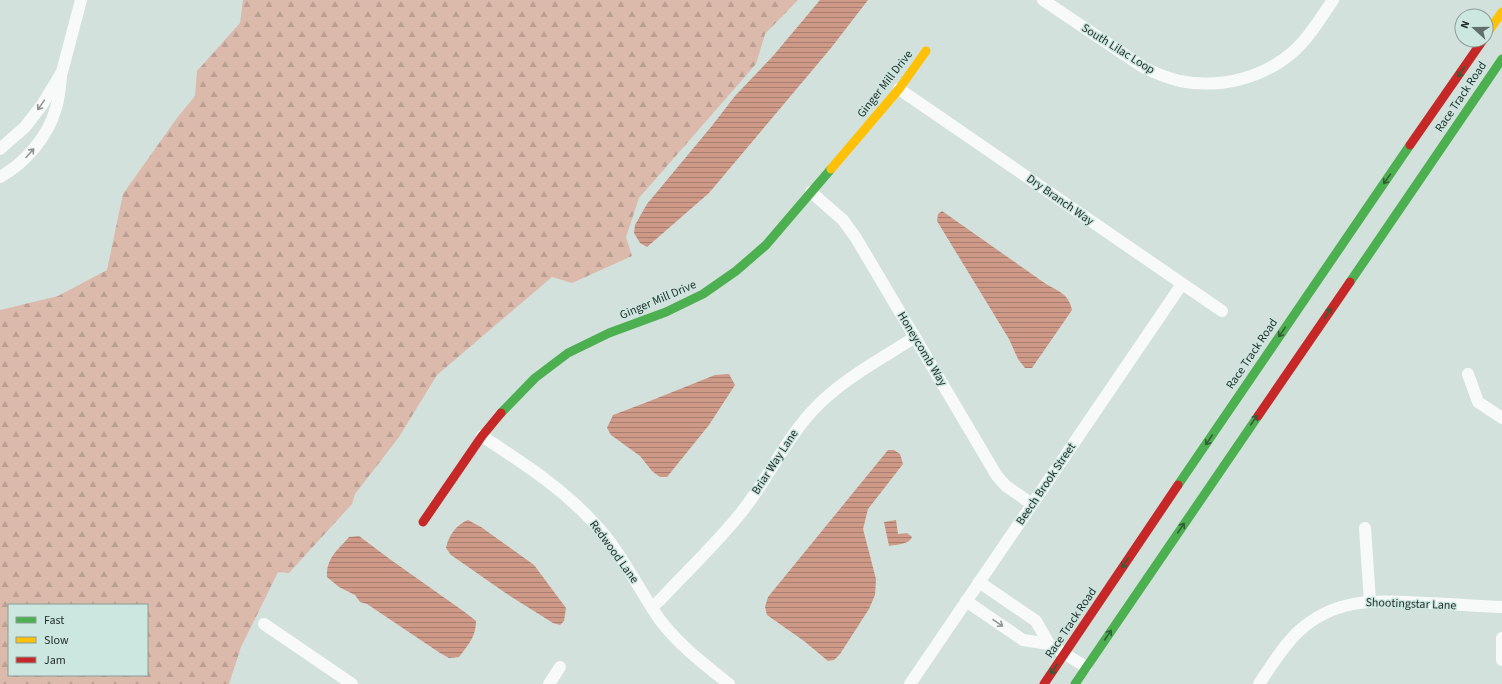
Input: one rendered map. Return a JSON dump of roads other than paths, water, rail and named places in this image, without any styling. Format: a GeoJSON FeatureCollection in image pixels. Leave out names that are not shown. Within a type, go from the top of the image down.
{"type":"FeatureCollection","features":[{"type":"Feature","properties":{"kind":"main road"},"geometry":{"type":"LineString","coordinates":[[1494,24],[1502,12]]}},
{"type":"Feature","properties":{"kind":"main road","name":"Race Track Road"},"geometry":{"type":"LineString","coordinates":[[1044,684],[1264,358],[1477,48]]}},
{"type":"Feature","properties":{"kind":"main road","name":"Ginger Mill Drive"},"geometry":{"type":"LineString","coordinates":[[424,522],[482,436],[507,405],[535,378],[568,353],[609,333],[666,312],[703,294],[736,271],[766,245],[899,89],[926,51]]}},
{"type":"Feature","properties":{"kind":"main road","name":"Race Track Road"},"geometry":{"type":"LineString","coordinates":[[1075,684],[1502,59]]}},
{"type":"Feature","properties":{"kind":"street"},"geometry":{"type":"LineString","coordinates":[[0,178],[25,158],[42,137],[56,108],[62,72],[81,0]]}},
{"type":"Feature","properties":{"kind":"street","name":"South Lilac Loop"},"geometry":{"type":"LineString","coordinates":[[1043,0],[1143,67],[1160,75],[1180,81],[1201,84],[1223,83],[1241,79],[1261,72],[1278,63],[1294,51],[1309,35],[1333,0]]}},
{"type":"Feature","properties":{"kind":"street"},"geometry":{"type":"LineString","coordinates":[[0,149],[25,127],[42,105],[62,72]]}},
{"type":"Feature","properties":{"kind":"street","name":"Dry Branch Way"},"geometry":{"type":"LineString","coordinates":[[899,89],[1222,311]]}},
{"type":"Feature","properties":{"kind":"street","name":"Honeycomb Way"},"geometry":{"type":"LineString","coordinates":[[811,192],[843,220],[856,238],[997,476],[1006,486],[1032,504]]}},
{"type":"Feature","properties":{"kind":"street","name":"Beech Brook Street"},"geometry":{"type":"LineString","coordinates":[[910,684],[1182,284]]}},
{"type":"Feature","properties":{"kind":"street","name":"Briar Way Lane"},"geometry":{"type":"LineString","coordinates":[[652,607],[667,594],[736,519],[762,483],[795,430],[819,403],[842,383],[915,337]]}},
{"type":"Feature","properties":{"kind":"street"},"geometry":{"type":"LineString","coordinates":[[1468,374],[1478,402],[1502,418]]}},
{"type":"Feature","properties":{"kind":"street","name":"Redwood Lane"},"geometry":{"type":"LineString","coordinates":[[482,436],[544,478],[568,497],[594,522],[621,556],[661,620],[688,651],[729,684]]}},
{"type":"Feature","properties":{"kind":"street"},"geometry":{"type":"LineString","coordinates":[[1365,528],[1370,601]]}},
{"type":"Feature","properties":{"kind":"street"},"geometry":{"type":"LineString","coordinates":[[979,582],[1036,621],[1049,644]]}},
{"type":"Feature","properties":{"kind":"street"},"geometry":{"type":"LineString","coordinates":[[966,601],[1023,640],[1049,644],[1086,667]]}},
{"type":"Feature","properties":{"kind":"street","name":"Shootingstar Lane"},"geometry":{"type":"LineString","coordinates":[[1259,684],[1286,644],[1300,630],[1332,609],[1370,601],[1502,607]]}},
{"type":"Feature","properties":{"kind":"street"},"geometry":{"type":"LineString","coordinates":[[264,624],[352,684]]}},
{"type":"Feature","properties":{"kind":"street"},"geometry":{"type":"LineString","coordinates":[[1502,638],[1502,660]]}},
{"type":"Feature","properties":{"kind":"street"},"geometry":{"type":"LineString","coordinates":[[549,684],[560,667]]}}]}
